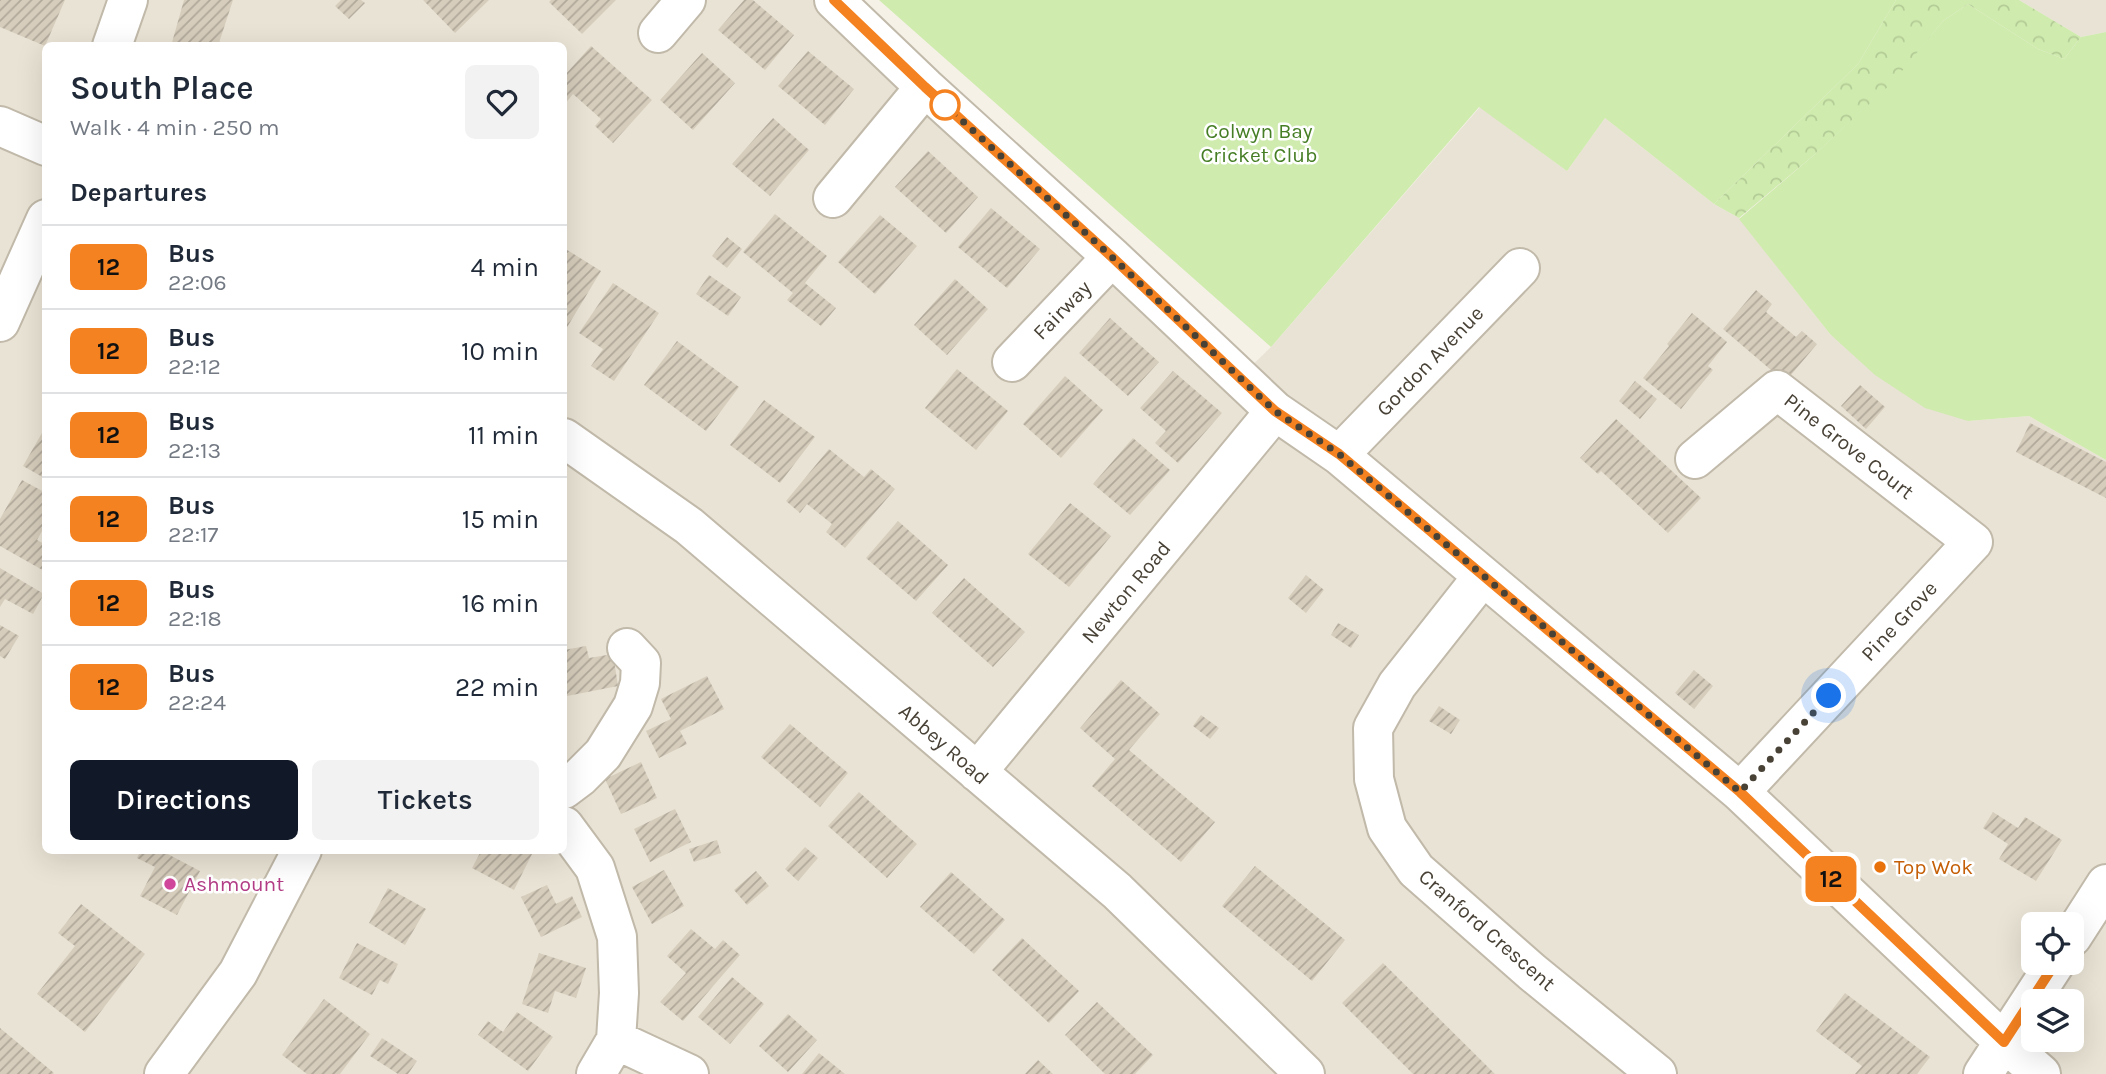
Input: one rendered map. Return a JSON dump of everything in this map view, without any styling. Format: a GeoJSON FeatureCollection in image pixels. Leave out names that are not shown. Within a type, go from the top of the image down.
{"type":"FeatureCollection","features":[{"type":"Feature","properties":{"kind":"street"},"geometry":{"type":"LineString","coordinates":[[113,42],[128,0]]}},
{"type":"Feature","properties":{"kind":"street"},"geometry":{"type":"LineString","coordinates":[[658,33],[686,0]]}},
{"type":"Feature","properties":{"kind":"street"},"geometry":{"type":"LineString","coordinates":[[835,0],[925,87],[1112,257],[1275,411],[1339,454],[1740,792],[2041,1074]]}},
{"type":"Feature","properties":{"kind":"street"},"geometry":{"type":"LineString","coordinates":[[833,198],[925,87]]}},
{"type":"Feature","properties":{"kind":"street"},"geometry":{"type":"LineString","coordinates":[[0,126],[42,144]]}},
{"type":"Feature","properties":{"kind":"street"},"geometry":{"type":"LineString","coordinates":[[0,322],[42,228]]}},
{"type":"Feature","properties":{"kind":"street","name":"Fairway"},"geometry":{"type":"LineString","coordinates":[[1012,362],[1112,257]]}},
{"type":"Feature","properties":{"kind":"street","name":"Gordon Avenue"},"geometry":{"type":"LineString","coordinates":[[1339,454],[1520,268]]}},
{"type":"Feature","properties":{"kind":"street","name":"Pine Grove Court"},"geometry":{"type":"LineString","coordinates":[[1695,459],[1777,390],[1973,542]]}},
{"type":"Feature","properties":{"kind":"street","name":"Newton Road"},"geometry":{"type":"LineString","coordinates":[[977,772],[1275,411]]}},
{"type":"Feature","properties":{"kind":"street","name":"Abbey Road"},"geometry":{"type":"LineString","coordinates":[[567,440],[689,526],[1117,891],[1305,1074]]}},
{"type":"Feature","properties":{"kind":"street","name":"Pine Grove"},"geometry":{"type":"LineString","coordinates":[[1740,792],[1973,542]]}},
{"type":"Feature","properties":{"kind":"street","name":"Cranford Crescent"},"geometry":{"type":"LineString","coordinates":[[1483,576],[1397,685],[1373,727],[1374,779],[1388,828],[1416,870],[1532,972],[1657,1074]]}},
{"type":"Feature","properties":{"kind":"street"},"geometry":{"type":"LineString","coordinates":[[567,787],[604,754],[633,706],[640,683],[640,663],[627,648]]}},
{"type":"Feature","properties":{"kind":"street"},"geometry":{"type":"LineString","coordinates":[[567,830],[595,868],[617,937],[619,993],[616,1040],[596,1074]]}},
{"type":"Feature","properties":{"kind":"street"},"geometry":{"type":"LineString","coordinates":[[164,1074],[238,973],[300,854]]}},
{"type":"Feature","properties":{"kind":"street"},"geometry":{"type":"LineString","coordinates":[[2084,918],[2106,884]]}},
{"type":"Feature","properties":{"kind":"street"},"geometry":{"type":"LineString","coordinates":[[1983,1074],[2048,975]]}},
{"type":"Feature","properties":{"kind":"street"},"geometry":{"type":"LineString","coordinates":[[616,1040],[689,1074]]}},
{"type":"Feature","properties":{"kind":"shaded area"},"geometry":{"type":"Polygon","coordinates":[[[0,0],[834,0],[1239,378],[1271,347],[1480,107],[1567,171],[1605,118],[1714,204],[1739,218],[1830,334],[1968,421],[2029,416],[2106,460],[2106,1074],[0,1074],[0,0]]]}},
{"type":"Feature","properties":{"kind":"shaded area"},"geometry":{"type":"Polygon","coordinates":[[[2019,0],[2106,0],[2106,32],[2081,37],[2019,0]]]}},
{"type":"Feature","properties":{"kind":"green space","name":"Colwyn Bay Cricket Club"},"geometry":{"type":"Polygon","coordinates":[[[879,0],[1896,0],[1858,64],[1714,204],[1605,118],[1567,171],[1479,107],[1271,347],[879,0]]]}},
{"type":"Feature","properties":{"kind":"green space"},"geometry":{"type":"Polygon","coordinates":[[[1896,0],[2019,0],[2081,37],[2064,59],[2038,49],[1968,4],[1943,21],[1893,82],[1814,155],[1739,218],[1714,204],[1858,64],[1896,0]]]}},
{"type":"Feature","properties":{"kind":"green space"},"geometry":{"type":"Polygon","coordinates":[[[1968,4],[2038,49],[2064,59],[2081,37],[2106,32],[2106,460],[2029,416],[1968,421],[1925,408],[1875,375],[1830,334],[1739,219],[1814,155],[1892,82],[1943,21],[1968,4]]]}},
{"type":"Feature","properties":{"kind":"building"},"geometry":{"type":"Polygon","coordinates":[[[0,0],[65,0],[47,42],[42,42],[42,45],[0,27],[0,0]]]}},
{"type":"Feature","properties":{"kind":"building"},"geometry":{"type":"Polygon","coordinates":[[[184,0],[233,0],[219,42],[172,42],[184,0]]]}},
{"type":"Feature","properties":{"kind":"building"},"geometry":{"type":"Polygon","coordinates":[[[341,0],[361,0],[365,3],[349,19],[335,6],[341,0]]]}},
{"type":"Feature","properties":{"kind":"building"},"geometry":{"type":"Polygon","coordinates":[[[423,0],[489,0],[455,33],[423,0]]]}},
{"type":"Feature","properties":{"kind":"building"},"geometry":{"type":"Polygon","coordinates":[[[616,0],[582,34],[549,2],[616,0]]]}},
{"type":"Feature","properties":{"kind":"building"},"geometry":{"type":"Polygon","coordinates":[[[744,0],[753,0],[794,35],[765,70],[718,30],[744,0]]]}},
{"type":"Feature","properties":{"kind":"building"},"geometry":{"type":"Polygon","coordinates":[[[591,46],[652,100],[613,143],[595,126],[601,119],[573,94],[567,101],[567,73],[591,46]]]}},
{"type":"Feature","properties":{"kind":"building"},"geometry":{"type":"Polygon","coordinates":[[[808,51],[854,89],[825,125],[778,86],[808,51]]]}},
{"type":"Feature","properties":{"kind":"building"},"geometry":{"type":"Polygon","coordinates":[[[702,53],[735,83],[693,130],[660,100],[702,53]]]}},
{"type":"Feature","properties":{"kind":"building"},"geometry":{"type":"Polygon","coordinates":[[[773,118],[809,150],[770,196],[732,164],[773,118]]]}},
{"type":"Feature","properties":{"kind":"building"},"geometry":{"type":"Polygon","coordinates":[[[928,151],[978,197],[946,233],[895,187],[928,151]]]}},
{"type":"Feature","properties":{"kind":"building"},"geometry":{"type":"Polygon","coordinates":[[[991,208],[1040,249],[1007,288],[958,247],[991,208]]]}},
{"type":"Feature","properties":{"kind":"building"},"geometry":{"type":"Polygon","coordinates":[[[775,214],[827,256],[805,283],[836,308],[821,326],[787,300],[793,293],[743,252],[775,214]]]}},
{"type":"Feature","properties":{"kind":"building"},"geometry":{"type":"Polygon","coordinates":[[[880,215],[917,246],[875,294],[838,262],[880,215]]]}},
{"type":"Feature","properties":{"kind":"building"},"geometry":{"type":"Polygon","coordinates":[[[727,237],[742,249],[727,268],[712,256],[727,237]]]}},
{"type":"Feature","properties":{"kind":"building"},"geometry":{"type":"Polygon","coordinates":[[[567,250],[601,271],[567,327],[567,250]]]}},
{"type":"Feature","properties":{"kind":"building"},"geometry":{"type":"Polygon","coordinates":[[[709,275],[741,297],[728,316],[696,294],[709,275]]]}},
{"type":"Feature","properties":{"kind":"building"},"geometry":{"type":"Polygon","coordinates":[[[955,279],[988,309],[947,355],[914,325],[955,279]]]}},
{"type":"Feature","properties":{"kind":"building"},"geometry":{"type":"Polygon","coordinates":[[[613,283],[659,313],[614,381],[591,366],[603,349],[579,333],[613,283]]]}},
{"type":"Feature","properties":{"kind":"building"},"geometry":{"type":"Polygon","coordinates":[[[1756,290],[1772,304],[1766,312],[1796,337],[1802,331],[1817,344],[1785,382],[1723,329],[1756,290]]]}},
{"type":"Feature","properties":{"kind":"building"},"geometry":{"type":"Polygon","coordinates":[[[1692,313],[1727,342],[1708,366],[1713,370],[1681,409],[1643,378],[1692,313]]]}},
{"type":"Feature","properties":{"kind":"building"},"geometry":{"type":"Polygon","coordinates":[[[1110,318],[1159,362],[1128,396],[1079,353],[1110,318]]]}},
{"type":"Feature","properties":{"kind":"building"},"geometry":{"type":"Polygon","coordinates":[[[677,341],[739,387],[706,431],[644,385],[677,341]]]}},
{"type":"Feature","properties":{"kind":"building"},"geometry":{"type":"Polygon","coordinates":[[[957,369],[1008,411],[976,450],[925,408],[957,369]]]}},
{"type":"Feature","properties":{"kind":"building"},"geometry":{"type":"Polygon","coordinates":[[[1173,371],[1222,413],[1178,463],[1155,443],[1166,431],[1140,408],[1173,371]]]}},
{"type":"Feature","properties":{"kind":"building"},"geometry":{"type":"Polygon","coordinates":[[[1065,376],[1103,410],[1061,458],[1023,424],[1065,376]]]}},
{"type":"Feature","properties":{"kind":"building"},"geometry":{"type":"Polygon","coordinates":[[[1635,381],[1657,399],[1640,419],[1619,401],[1635,381]]]}},
{"type":"Feature","properties":{"kind":"building"},"geometry":{"type":"Polygon","coordinates":[[[1860,385],[1885,407],[1866,429],[1841,406],[1860,385]]]}},
{"type":"Feature","properties":{"kind":"building"},"geometry":{"type":"Polygon","coordinates":[[[764,400],[815,437],[780,483],[730,445],[764,400]]]}},
{"type":"Feature","properties":{"kind":"building"},"geometry":{"type":"Polygon","coordinates":[[[1616,419],[1701,498],[1668,533],[1601,471],[1598,474],[1580,458],[1616,419]]]}},
{"type":"Feature","properties":{"kind":"building"},"geometry":{"type":"Polygon","coordinates":[[[2030,423],[2106,462],[2106,498],[2016,452],[2030,423]]]}},
{"type":"Feature","properties":{"kind":"building"},"geometry":{"type":"Polygon","coordinates":[[[42,433],[42,477],[23,466],[42,433]]]}},
{"type":"Feature","properties":{"kind":"building"},"geometry":{"type":"Polygon","coordinates":[[[1133,438],[1170,470],[1130,515],[1093,484],[1133,438]]]}},
{"type":"Feature","properties":{"kind":"building"},"geometry":{"type":"Polygon","coordinates":[[[829,449],[864,477],[871,469],[895,489],[845,548],[826,532],[832,524],[807,504],[800,513],[786,501],[829,449]]]}},
{"type":"Feature","properties":{"kind":"building"},"geometry":{"type":"Polygon","coordinates":[[[22,480],[42,491],[42,531],[37,540],[42,543],[42,570],[0,546],[0,519],[22,480]]]}},
{"type":"Feature","properties":{"kind":"building"},"geometry":{"type":"Polygon","coordinates":[[[1070,503],[1111,536],[1069,587],[1028,554],[1070,503]]]}},
{"type":"Feature","properties":{"kind":"building"},"geometry":{"type":"Polygon","coordinates":[[[898,521],[948,565],[916,601],[866,558],[898,521]]]}},
{"type":"Feature","properties":{"kind":"building"},"geometry":{"type":"Polygon","coordinates":[[[0,568],[42,593],[33,614],[5,599],[0,607],[0,568]]]}},
{"type":"Feature","properties":{"kind":"building"},"geometry":{"type":"Polygon","coordinates":[[[1306,575],[1324,590],[1306,613],[1288,598],[1306,575]]]}},
{"type":"Feature","properties":{"kind":"building"},"geometry":{"type":"Polygon","coordinates":[[[964,578],[1025,632],[993,667],[932,613],[964,578]]]}},
{"type":"Feature","properties":{"kind":"building"},"geometry":{"type":"Polygon","coordinates":[[[1338,623],[1359,635],[1351,648],[1331,635],[1338,623]]]}},
{"type":"Feature","properties":{"kind":"building"},"geometry":{"type":"Polygon","coordinates":[[[0,625],[19,636],[5,659],[0,656],[0,625]]]}},
{"type":"Feature","properties":{"kind":"building"},"geometry":{"type":"Polygon","coordinates":[[[586,646],[589,658],[613,654],[618,686],[567,696],[567,649],[586,646]]]}},
{"type":"Feature","properties":{"kind":"building"},"geometry":{"type":"Polygon","coordinates":[[[1694,670],[1713,686],[1694,709],[1675,693],[1694,670]]]}},
{"type":"Feature","properties":{"kind":"building"},"geometry":{"type":"Polygon","coordinates":[[[707,676],[724,709],[680,731],[687,744],[659,758],[646,731],[671,719],[661,699],[707,676]]]}},
{"type":"Feature","properties":{"kind":"building"},"geometry":{"type":"Polygon","coordinates":[[[1121,680],[1160,714],[1129,750],[1215,822],[1181,862],[1092,786],[1115,759],[1080,728],[1121,680]]]}},
{"type":"Feature","properties":{"kind":"building"},"geometry":{"type":"Polygon","coordinates":[[[1439,706],[1460,720],[1451,734],[1429,721],[1439,706]]]}},
{"type":"Feature","properties":{"kind":"building"},"geometry":{"type":"Polygon","coordinates":[[[1201,715],[1219,728],[1210,739],[1193,726],[1201,715]]]}},
{"type":"Feature","properties":{"kind":"building"},"geometry":{"type":"Polygon","coordinates":[[[790,724],[848,773],[820,807],[761,757],[790,724]]]}},
{"type":"Feature","properties":{"kind":"building"},"geometry":{"type":"Polygon","coordinates":[[[641,762],[657,798],[621,814],[605,779],[641,762]]]}},
{"type":"Feature","properties":{"kind":"building"},"geometry":{"type":"Polygon","coordinates":[[[859,792],[917,844],[887,878],[828,826],[859,792]]]}},
{"type":"Feature","properties":{"kind":"building"},"geometry":{"type":"Polygon","coordinates":[[[675,809],[691,842],[650,862],[634,829],[675,809]]]}},
{"type":"Feature","properties":{"kind":"building"},"geometry":{"type":"Polygon","coordinates":[[[1993,812],[2018,828],[2025,817],[2062,840],[2036,881],[1999,859],[2008,844],[1983,828],[1993,812]]]}},
{"type":"Feature","properties":{"kind":"building"},"geometry":{"type":"Polygon","coordinates":[[[717,840],[721,853],[694,862],[689,849],[717,840]]]}},
{"type":"Feature","properties":{"kind":"building"},"geometry":{"type":"Polygon","coordinates":[[[805,847],[818,858],[798,881],[785,869],[805,847]]]}},
{"type":"Feature","properties":{"kind":"building","name":"Ashmount"},"geometry":{"type":"Polygon","coordinates":[[[139,854],[168,854],[200,871],[177,915],[140,896],[155,867],[137,858],[139,854]]]}},
{"type":"Feature","properties":{"kind":"building"},"geometry":{"type":"Polygon","coordinates":[[[479,854],[532,854],[514,890],[472,868],[479,854]]]}},
{"type":"Feature","properties":{"kind":"building"},"geometry":{"type":"Polygon","coordinates":[[[1255,866],[1345,940],[1312,981],[1222,906],[1255,866]]]}},
{"type":"Feature","properties":{"kind":"building"},"geometry":{"type":"Polygon","coordinates":[[[664,870],[684,906],[652,924],[632,887],[664,870]]]}},
{"type":"Feature","properties":{"kind":"building"},"geometry":{"type":"Polygon","coordinates":[[[756,871],[769,886],[747,905],[734,890],[756,871]]]}},
{"type":"Feature","properties":{"kind":"building"},"geometry":{"type":"Polygon","coordinates":[[[951,872],[1005,920],[974,954],[920,907],[951,872]]]}},
{"type":"Feature","properties":{"kind":"building"},"geometry":{"type":"Polygon","coordinates":[[[547,885],[556,904],[572,896],[582,917],[541,937],[521,897],[547,885]]]}},
{"type":"Feature","properties":{"kind":"building"},"geometry":{"type":"Polygon","coordinates":[[[388,888],[426,909],[405,945],[369,923],[388,888]]]}},
{"type":"Feature","properties":{"kind":"building"},"geometry":{"type":"Polygon","coordinates":[[[81,904],[145,954],[85,1032],[37,994],[75,946],[58,933],[81,904]]]}},
{"type":"Feature","properties":{"kind":"building"},"geometry":{"type":"Polygon","coordinates":[[[691,929],[715,949],[723,940],[740,955],[683,1021],[660,1002],[686,973],[667,956],[691,929]]]}},
{"type":"Feature","properties":{"kind":"building"},"geometry":{"type":"Polygon","coordinates":[[[1022,938],[1079,991],[1049,1023],[992,970],[1022,938]]]}},
{"type":"Feature","properties":{"kind":"building"},"geometry":{"type":"Polygon","coordinates":[[[357,943],[398,964],[388,984],[380,980],[372,995],[339,978],[357,943]]]}},
{"type":"Feature","properties":{"kind":"building"},"geometry":{"type":"Polygon","coordinates":[[[539,953],[586,968],[576,998],[555,991],[548,1013],[522,1004],[539,953]]]}},
{"type":"Feature","properties":{"kind":"building"},"geometry":{"type":"Polygon","coordinates":[[[1383,963],[1495,1074],[1413,1074],[1342,1003],[1383,963]]]}},
{"type":"Feature","properties":{"kind":"building"},"geometry":{"type":"Polygon","coordinates":[[[732,977],[764,1004],[730,1044],[698,1017],[732,977]]]}},
{"type":"Feature","properties":{"kind":"building"},"geometry":{"type":"Polygon","coordinates":[[[1845,993],[1930,1057],[1917,1074],[1855,1074],[1862,1066],[1816,1031],[1845,993]]]}},
{"type":"Feature","properties":{"kind":"building"},"geometry":{"type":"Polygon","coordinates":[[[324,999],[370,1034],[340,1074],[307,1074],[282,1055],[324,999]]]}},
{"type":"Feature","properties":{"kind":"building"},"geometry":{"type":"Polygon","coordinates":[[[1097,1002],[1153,1055],[1135,1074],[1105,1074],[1065,1035],[1097,1002]]]}},
{"type":"Feature","properties":{"kind":"building"},"geometry":{"type":"Polygon","coordinates":[[[517,1012],[553,1037],[528,1071],[478,1035],[488,1021],[503,1032],[517,1012]]]}},
{"type":"Feature","properties":{"kind":"building"},"geometry":{"type":"Polygon","coordinates":[[[788,1014],[817,1040],[788,1072],[759,1046],[788,1014]]]}},
{"type":"Feature","properties":{"kind":"building"},"geometry":{"type":"Polygon","coordinates":[[[0,1028],[54,1073],[0,1074],[0,1028]]]}},
{"type":"Feature","properties":{"kind":"building"},"geometry":{"type":"Polygon","coordinates":[[[382,1038],[417,1061],[408,1074],[398,1074],[370,1056],[382,1038]]]}},
{"type":"Feature","properties":{"kind":"building"},"geometry":{"type":"Polygon","coordinates":[[[819,1053],[845,1074],[802,1074],[819,1053]]]}},
{"type":"Feature","properties":{"kind":"building"},"geometry":{"type":"Polygon","coordinates":[[[1038,1060],[1053,1074],[1025,1074],[1038,1060]]]}},
{"type":"Feature","properties":{"kind":"bus line","name":"12"},"geometry":{"type":"LineString","coordinates":[[834,0],[1275,411],[1339,454],[1740,792],[2004,1042],[2048,975]]}},
{"type":"Feature","properties":{"kind":"place","name":"Top Wok"},"geometry":{"type":"Point","coordinates":[1880,867]}},
{"type":"Feature","properties":{"kind":"place","name":"Ashmount"},"geometry":{"type":"Point","coordinates":[170,884]}},
{"type":"Feature","properties":{"kind":"route"},"geometry":{"type":"LineString","coordinates":[[945,105],[1275,411],[1339,454],[1740,792],[1829,696]]}}]}
